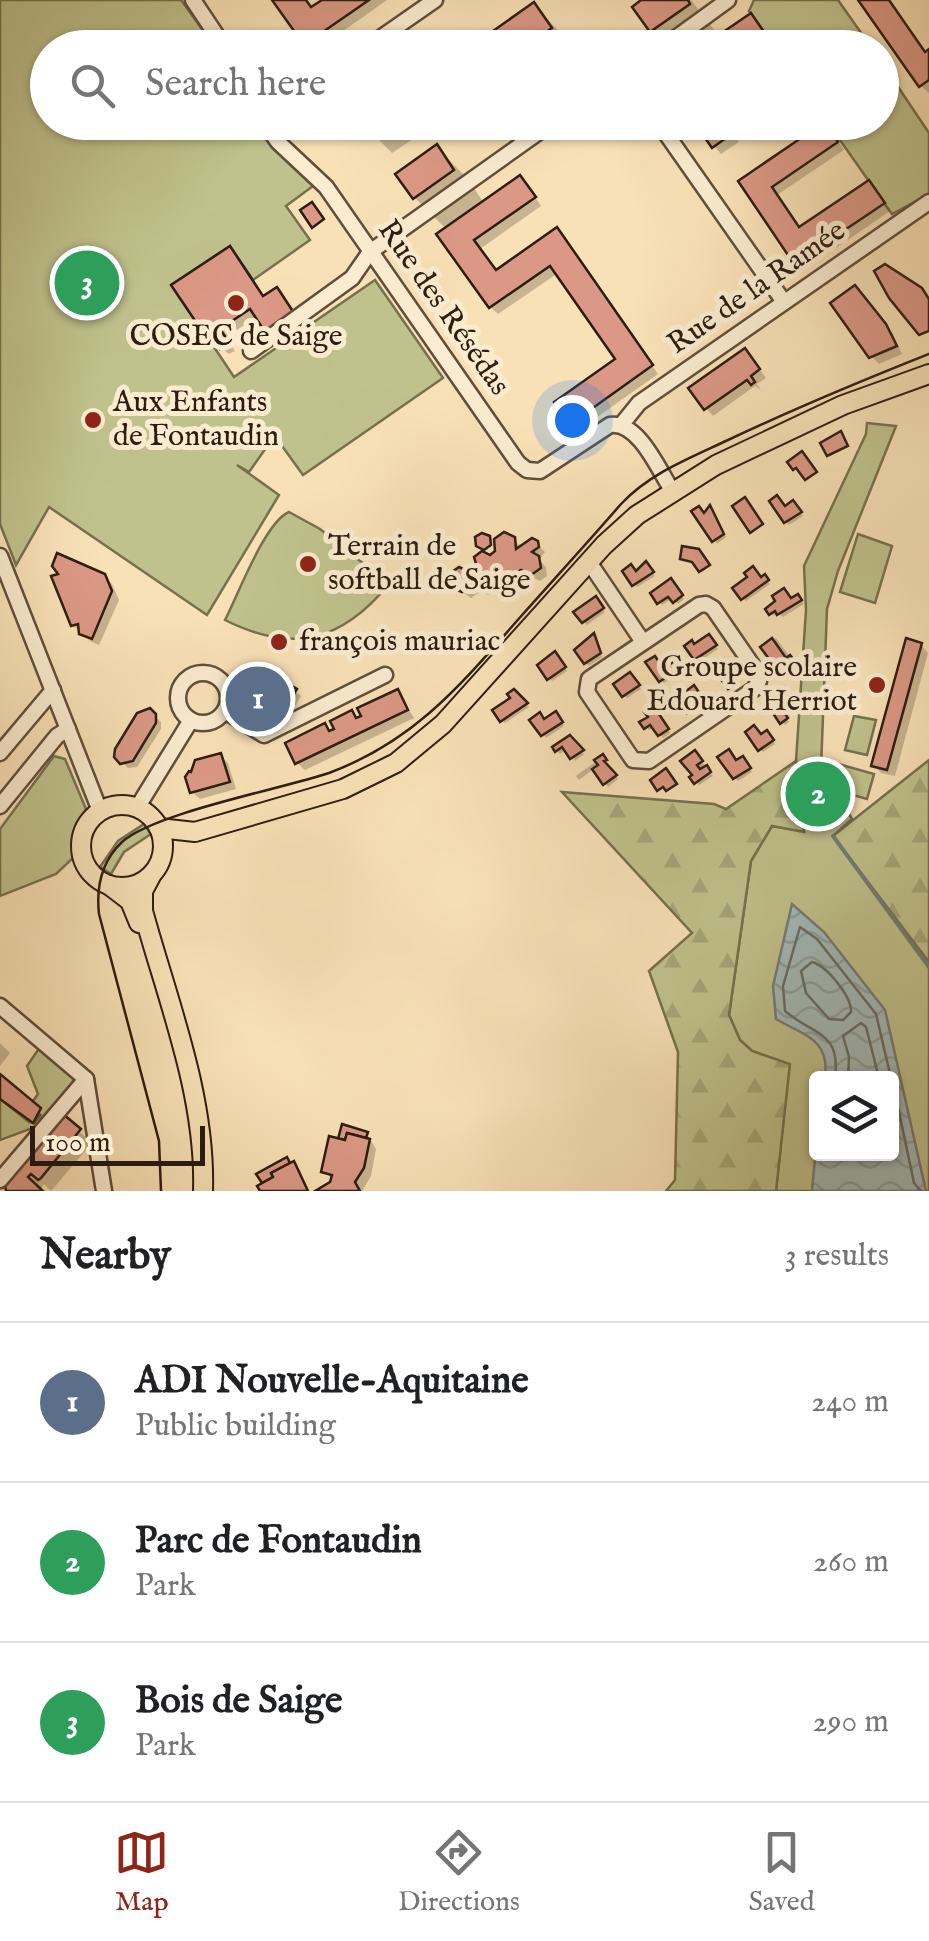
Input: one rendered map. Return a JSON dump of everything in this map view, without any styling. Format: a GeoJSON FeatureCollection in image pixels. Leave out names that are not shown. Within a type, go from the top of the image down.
{"type":"FeatureCollection","features":[{"type":"Feature","properties":{"kind":"main road"},"geometry":{"type":"LineString","coordinates":[[203,1191],[196,1107],[143,911],[143,890],[170,849],[195,832],[342,789],[396,762],[452,714],[632,509],[834,409],[929,374]]}},
{"type":"Feature","properties":{"kind":"main road"},"geometry":{"type":"LineString","coordinates":[[109,886],[132,886],[156,869],[162,840],[159,828],[136,808],[118,805],[100,811],[84,830],[81,855],[92,875],[130,901],[142,934],[190,1109],[195,1191]]}},
{"type":"Feature","properties":{"kind":"main road"},"geometry":{"type":"LineString","coordinates":[[159,828],[195,832]]}},
{"type":"Feature","properties":{"kind":"street"},"geometry":{"type":"LineString","coordinates":[[193,0],[212,30]]}},
{"type":"Feature","properties":{"kind":"street"},"geometry":{"type":"LineString","coordinates":[[392,30],[435,0]]}},
{"type":"Feature","properties":{"kind":"street"},"geometry":{"type":"LineString","coordinates":[[687,30],[728,0]]}},
{"type":"Feature","properties":{"kind":"street","name":"Rue des Résédas"},"geometry":{"type":"LineString","coordinates":[[277,140],[316,176],[515,459],[527,470],[540,471],[601,430],[622,424]]}},
{"type":"Feature","properties":{"kind":"street"},"geometry":{"type":"LineString","coordinates":[[251,350],[352,278],[370,252],[528,140]]}},
{"type":"Feature","properties":{"kind":"street"},"geometry":{"type":"LineString","coordinates":[[671,140],[784,302]]}},
{"type":"Feature","properties":{"kind":"street","name":"Rue de la Ramée"},"geometry":{"type":"LineString","coordinates":[[622,424],[639,404],[929,202]]}},
{"type":"Feature","properties":{"kind":"street"},"geometry":{"type":"LineString","coordinates":[[622,424],[631,429],[670,488]]}},
{"type":"Feature","properties":{"kind":"street"},"geometry":{"type":"LineString","coordinates":[[0,556],[100,811]]}},
{"type":"Feature","properties":{"kind":"street"},"geometry":{"type":"LineString","coordinates":[[589,562],[643,642]]}},
{"type":"Feature","properties":{"kind":"street"},"geometry":{"type":"LineString","coordinates":[[706,604],[713,608],[759,681],[649,761],[633,760],[586,685],[643,642],[706,604]]}},
{"type":"Feature","properties":{"kind":"street"},"geometry":{"type":"LineString","coordinates":[[195,675],[211,675],[224,684],[228,697],[225,711],[214,721],[192,720],[181,708],[182,685],[195,675]]}},
{"type":"Feature","properties":{"kind":"street"},"geometry":{"type":"LineString","coordinates":[[225,711],[264,736],[385,675]]}},
{"type":"Feature","properties":{"kind":"street"},"geometry":{"type":"LineString","coordinates":[[0,753],[53,690]]}},
{"type":"Feature","properties":{"kind":"street"},"geometry":{"type":"LineString","coordinates":[[136,808],[192,720]]}},
{"type":"Feature","properties":{"kind":"street"},"geometry":{"type":"LineString","coordinates":[[0,806],[57,736],[68,729]]}},
{"type":"Feature","properties":{"kind":"street"},"geometry":{"type":"LineString","coordinates":[[0,1006],[86,1079],[104,1191]]}},
{"type":"Feature","properties":{"kind":"street"},"geometry":{"type":"LineString","coordinates":[[0,1180],[86,1079]]}},
{"type":"Feature","properties":{"kind":"green space"},"geometry":{"type":"Polygon","coordinates":[[[0,0],[181,0],[203,30],[30,30],[30,140],[280,140],[313,186],[286,206],[310,240],[253,280],[230,246],[172,284],[234,377],[375,280],[443,378],[303,475],[277,439],[249,472],[237,465],[279,495],[207,615],[49,507],[16,565],[0,524],[0,0]]]}},
{"type":"Feature","properties":{"kind":"green space"},"geometry":{"type":"Polygon","coordinates":[[[754,0],[838,0],[859,30],[763,30],[749,11],[754,0]]]}},
{"type":"Feature","properties":{"kind":"green space"},"geometry":{"type":"Polygon","coordinates":[[[899,88],[929,133],[929,194],[892,214],[840,140],[899,140],[899,88]]]}},
{"type":"Feature","properties":{"kind":"green space"},"geometry":{"type":"Polygon","coordinates":[[[867,423],[896,426],[838,571],[827,609],[821,769],[830,782],[835,763],[874,774],[867,799],[835,790],[852,819],[833,836],[929,965],[929,1191],[776,1191],[789,1065],[752,1051],[740,1040],[729,1015],[751,861],[772,826],[804,831],[796,761],[806,610],[804,566],[866,434],[867,423]]]}},
{"type":"Feature","properties":{"kind":"green space","name":"Terrain de softball de Saige"},"geometry":{"type":"Polygon","coordinates":[[[289,512],[320,529],[389,584],[371,604],[334,630],[294,639],[250,631],[225,620],[262,544],[280,518],[289,512]]]}},
{"type":"Feature","properties":{"kind":"green space"},"geometry":{"type":"Polygon","coordinates":[[[858,534],[892,546],[875,603],[840,592],[858,534]]]}},
{"type":"Feature","properties":{"kind":"green space"},"geometry":{"type":"Polygon","coordinates":[[[854,716],[876,720],[867,755],[845,750],[854,716]]]}},
{"type":"Feature","properties":{"kind":"green space"},"geometry":{"type":"Polygon","coordinates":[[[54,756],[65,759],[86,809],[74,836],[73,858],[56,874],[0,896],[0,829],[54,756]]]}},
{"type":"Feature","properties":{"kind":"green space"},"geometry":{"type":"Polygon","coordinates":[[[929,760],[929,962],[833,836],[929,760]]]}},
{"type":"Feature","properties":{"kind":"green space"},"geometry":{"type":"Polygon","coordinates":[[[796,761],[804,832],[772,826],[751,861],[729,1015],[740,1040],[752,1051],[790,1064],[776,1191],[666,1191],[675,1180],[678,1052],[649,971],[692,933],[562,792],[714,804],[726,809],[796,761]]]}},
{"type":"Feature","properties":{"kind":"green space"},"geometry":{"type":"Polygon","coordinates":[[[144,824],[151,834],[124,852],[111,874],[100,867],[118,841],[144,824]]]}},
{"type":"Feature","properties":{"kind":"green space"},"geometry":{"type":"Polygon","coordinates":[[[40,1047],[79,1081],[41,1125],[0,1140],[0,1099],[29,1122],[34,1123],[40,1115],[33,1101],[38,1094],[27,1066],[40,1047]]]}},
{"type":"Feature","properties":{"kind":"water"},"geometry":{"type":"Polygon","coordinates":[[[792,904],[824,932],[885,1010],[899,1071],[826,1071],[824,1055],[813,1040],[776,1019],[773,986],[792,904]]]}},
{"type":"Feature","properties":{"kind":"water"},"geometry":{"type":"Polygon","coordinates":[[[899,1072],[926,1191],[812,1191],[815,1161],[899,1161],[899,1072]]]}},
{"type":"Feature","properties":{"kind":"building"},"geometry":{"type":"Polygon","coordinates":[[[272,0],[306,0],[311,7],[322,0],[369,0],[326,30],[293,30],[272,0]]]}},
{"type":"Feature","properties":{"kind":"building"},"geometry":{"type":"Polygon","coordinates":[[[641,0],[688,0],[690,4],[653,30],[649,30],[632,7],[641,0]]]}},
{"type":"Feature","properties":{"kind":"building"},"geometry":{"type":"Polygon","coordinates":[[[858,0],[889,0],[925,52],[929,49],[929,80],[919,87],[899,58],[899,30],[879,30],[858,0]]]}},
{"type":"Feature","properties":{"kind":"building"},"geometry":{"type":"Polygon","coordinates":[[[534,2],[552,28],[549,30],[494,30],[534,2]]]}},
{"type":"Feature","properties":{"kind":"building"},"geometry":{"type":"Polygon","coordinates":[[[751,13],[763,30],[726,30],[751,13]]]}},
{"type":"Feature","properties":{"kind":"building"},"geometry":{"type":"Polygon","coordinates":[[[706,140],[723,140],[712,148],[706,140]]]}},
{"type":"Feature","properties":{"kind":"building"},"geometry":{"type":"Polygon","coordinates":[[[798,140],[837,140],[772,187],[799,227],[869,180],[885,203],[794,264],[738,181],[798,140]]]}},
{"type":"Feature","properties":{"kind":"building"},"geometry":{"type":"Polygon","coordinates":[[[437,144],[454,170],[413,199],[395,174],[437,144]]]}},
{"type":"Feature","properties":{"kind":"building"},"geometry":{"type":"Polygon","coordinates":[[[520,175],[536,197],[474,240],[496,270],[557,227],[653,365],[569,425],[554,402],[615,359],[550,266],[489,308],[436,234],[520,175]]]}},
{"type":"Feature","properties":{"kind":"building"},"geometry":{"type":"Polygon","coordinates":[[[312,202],[324,219],[312,228],[300,210],[312,202]]]}},
{"type":"Feature","properties":{"kind":"building","name":"COSEC de Saige"},"geometry":{"type":"Polygon","coordinates":[[[230,246],[263,296],[277,287],[294,313],[265,332],[250,309],[220,329],[229,342],[220,349],[211,335],[206,337],[171,285],[230,246]]]}},
{"type":"Feature","properties":{"kind":"building"},"geometry":{"type":"Polygon","coordinates":[[[885,264],[922,288],[929,299],[929,331],[919,335],[889,298],[874,271],[885,264]]]}},
{"type":"Feature","properties":{"kind":"building"},"geometry":{"type":"Polygon","coordinates":[[[855,285],[886,324],[897,346],[869,358],[830,303],[855,285]]]}},
{"type":"Feature","properties":{"kind":"building"},"geometry":{"type":"Polygon","coordinates":[[[745,348],[760,369],[751,376],[755,382],[751,385],[747,380],[704,410],[688,388],[745,348]]]}},
{"type":"Feature","properties":{"kind":"building"},"geometry":{"type":"Polygon","coordinates":[[[841,431],[848,446],[827,456],[820,443],[841,431]]]}},
{"type":"Feature","properties":{"kind":"building"},"geometry":{"type":"Polygon","coordinates":[[[802,451],[817,472],[805,480],[787,462],[802,451]]]}},
{"type":"Feature","properties":{"kind":"building"},"geometry":{"type":"Polygon","coordinates":[[[777,495],[785,506],[793,500],[802,512],[784,523],[769,501],[777,495]]]}},
{"type":"Feature","properties":{"kind":"building"},"geometry":{"type":"Polygon","coordinates":[[[745,497],[763,524],[750,533],[732,506],[745,497]]]}},
{"type":"Feature","properties":{"kind":"building"},"geometry":{"type":"Polygon","coordinates":[[[710,505],[724,534],[712,542],[691,511],[699,506],[704,513],[710,505]]]}},
{"type":"Feature","properties":{"kind":"building"},"geometry":{"type":"Polygon","coordinates":[[[504,532],[515,537],[516,549],[532,538],[538,541],[539,547],[532,552],[539,556],[541,568],[531,575],[521,570],[516,573],[517,582],[510,587],[502,583],[479,589],[472,585],[462,592],[450,587],[449,574],[459,567],[470,572],[477,567],[474,557],[482,551],[490,555],[495,551],[494,539],[504,532]]]}},
{"type":"Feature","properties":{"kind":"building"},"geometry":{"type":"Polygon","coordinates":[[[482,533],[490,536],[491,545],[484,550],[476,546],[475,537],[482,533]]]}},
{"type":"Feature","properties":{"kind":"building"},"geometry":{"type":"Polygon","coordinates":[[[682,546],[699,549],[710,565],[699,572],[692,562],[680,559],[682,546]]]}},
{"type":"Feature","properties":{"kind":"building"},"geometry":{"type":"Polygon","coordinates":[[[57,553],[105,574],[112,591],[92,639],[79,634],[78,624],[71,626],[51,576],[58,574],[52,566],[57,553]]]}},
{"type":"Feature","properties":{"kind":"building"},"geometry":{"type":"Polygon","coordinates":[[[646,561],[654,572],[632,586],[622,571],[631,564],[636,571],[646,561]]]}},
{"type":"Feature","properties":{"kind":"building"},"geometry":{"type":"Polygon","coordinates":[[[753,566],[761,577],[765,574],[769,580],[741,600],[732,588],[747,577],[744,573],[753,566]]]}},
{"type":"Feature","properties":{"kind":"building"},"geometry":{"type":"Polygon","coordinates":[[[671,578],[683,595],[673,603],[668,597],[657,604],[650,593],[671,578]]]}},
{"type":"Feature","properties":{"kind":"building"},"geometry":{"type":"Polygon","coordinates":[[[784,588],[791,598],[798,594],[802,600],[777,615],[775,611],[769,615],[765,609],[775,601],[772,596],[784,588]]]}},
{"type":"Feature","properties":{"kind":"building"},"geometry":{"type":"Polygon","coordinates":[[[596,596],[604,608],[582,623],[573,612],[596,596]]]}},
{"type":"Feature","properties":{"kind":"building"},"geometry":{"type":"Polygon","coordinates":[[[594,633],[601,653],[584,664],[574,650],[594,633]]]}},
{"type":"Feature","properties":{"kind":"building"},"geometry":{"type":"Polygon","coordinates":[[[709,634],[717,645],[694,660],[684,646],[709,634]]]}},
{"type":"Feature","properties":{"kind":"building"},"geometry":{"type":"Polygon","coordinates":[[[772,638],[786,658],[790,655],[795,661],[779,672],[760,647],[772,638]]]}},
{"type":"Feature","properties":{"kind":"building"},"geometry":{"type":"Polygon","coordinates":[[[906,638],[922,643],[887,770],[871,766],[906,638]]]}},
{"type":"Feature","properties":{"kind":"building"},"geometry":{"type":"Polygon","coordinates":[[[555,651],[566,667],[547,680],[537,665],[555,651]]]}},
{"type":"Feature","properties":{"kind":"building"},"geometry":{"type":"Polygon","coordinates":[[[655,656],[661,665],[670,660],[677,670],[659,682],[645,662],[655,656]]]}},
{"type":"Feature","properties":{"kind":"building"},"geometry":{"type":"Polygon","coordinates":[[[724,659],[739,682],[728,689],[712,667],[724,659]]]}},
{"type":"Feature","properties":{"kind":"building"},"geometry":{"type":"Polygon","coordinates":[[[266,671],[297,689],[278,720],[248,701],[266,671]]]}},
{"type":"Feature","properties":{"kind":"building"},"geometry":{"type":"Polygon","coordinates":[[[630,672],[640,685],[622,697],[613,684],[630,672]]]}},
{"type":"Feature","properties":{"kind":"building"},"geometry":{"type":"Polygon","coordinates":[[[694,685],[705,701],[687,713],[685,709],[681,712],[676,704],[688,697],[685,692],[694,685]]]}},
{"type":"Feature","properties":{"kind":"building"},"geometry":{"type":"Polygon","coordinates":[[[785,687],[792,698],[780,707],[788,718],[780,724],[765,701],[785,687]]]}},
{"type":"Feature","properties":{"kind":"building"},"geometry":{"type":"Polygon","coordinates":[[[398,689],[408,710],[295,764],[285,743],[325,723],[329,731],[334,729],[330,721],[352,710],[356,718],[361,716],[357,708],[398,689]]]}},
{"type":"Feature","properties":{"kind":"building"},"geometry":{"type":"Polygon","coordinates":[[[514,689],[528,703],[500,722],[492,710],[510,698],[507,694],[514,689]]]}},
{"type":"Feature","properties":{"kind":"building"},"geometry":{"type":"Polygon","coordinates":[[[653,705],[669,729],[658,736],[650,725],[644,729],[639,722],[648,717],[644,712],[653,705]]]}},
{"type":"Feature","properties":{"kind":"building"},"geometry":{"type":"Polygon","coordinates":[[[150,708],[156,714],[156,723],[133,761],[120,764],[114,757],[115,749],[137,713],[150,708]]]}},
{"type":"Feature","properties":{"kind":"building"},"geometry":{"type":"Polygon","coordinates":[[[556,711],[563,722],[541,736],[529,720],[540,712],[544,719],[556,711]]]}},
{"type":"Feature","properties":{"kind":"building"},"geometry":{"type":"Polygon","coordinates":[[[754,725],[761,734],[767,730],[774,740],[758,751],[745,732],[754,725]]]}},
{"type":"Feature","properties":{"kind":"building"},"geometry":{"type":"Polygon","coordinates":[[[570,735],[584,750],[570,759],[562,747],[555,752],[552,747],[570,735]]]}},
{"type":"Feature","properties":{"kind":"building"},"geometry":{"type":"Polygon","coordinates":[[[729,749],[736,760],[743,756],[751,768],[733,779],[717,757],[729,749]]]}},
{"type":"Feature","properties":{"kind":"building"},"geometry":{"type":"Polygon","coordinates":[[[695,750],[703,761],[697,765],[700,769],[707,765],[711,772],[694,784],[680,761],[695,750]]]}},
{"type":"Feature","properties":{"kind":"building"},"geometry":{"type":"Polygon","coordinates":[[[221,753],[230,782],[190,793],[185,777],[195,760],[221,753]]]}},
{"type":"Feature","properties":{"kind":"building"},"geometry":{"type":"Polygon","coordinates":[[[603,754],[607,760],[604,761],[617,775],[603,785],[592,769],[598,765],[594,760],[603,754]]]}},
{"type":"Feature","properties":{"kind":"building"},"geometry":{"type":"Polygon","coordinates":[[[666,768],[677,784],[657,791],[650,780],[666,768]]]}},
{"type":"Feature","properties":{"kind":"building"},"geometry":{"type":"Polygon","coordinates":[[[0,1074],[41,1108],[33,1123],[0,1099],[0,1074]]]}},
{"type":"Feature","properties":{"kind":"building"},"geometry":{"type":"Polygon","coordinates":[[[63,1114],[81,1129],[41,1178],[31,1174],[28,1177],[43,1191],[6,1191],[5,1185],[63,1114]]]}},
{"type":"Feature","properties":{"kind":"building"},"geometry":{"type":"Polygon","coordinates":[[[342,1124],[368,1132],[366,1138],[347,1133],[345,1140],[338,1139],[342,1124]]]}},
{"type":"Feature","properties":{"kind":"building"},"geometry":{"type":"Polygon","coordinates":[[[347,1133],[370,1139],[364,1168],[355,1182],[360,1191],[315,1191],[330,1182],[332,1175],[321,1172],[329,1136],[345,1140],[347,1133]]]}},
{"type":"Feature","properties":{"kind":"building"},"geometry":{"type":"Polygon","coordinates":[[[287,1157],[290,1163],[262,1183],[256,1174],[287,1157]]]}},
{"type":"Feature","properties":{"kind":"building"},"geometry":{"type":"Polygon","coordinates":[[[294,1161],[308,1191],[260,1191],[257,1186],[273,1177],[271,1173],[294,1161]]]}},
{"type":"Feature","properties":{"kind":"waterway"},"geometry":{"type":"LineString","coordinates":[[833,836],[929,967]]}},
{"type":"Feature","properties":{"kind":"tram line"},"geometry":{"type":"LineString","coordinates":[[161,1191],[159,1141],[99,914],[102,875],[115,849],[138,831],[161,821],[329,773],[388,744],[436,707],[480,663],[621,504],[645,483],[753,429],[929,354]]}},
{"type":"Feature","properties":{"kind":"place","name":"Bois de Saige"},"geometry":{"type":"Point","coordinates":[87,283]}},
{"type":"Feature","properties":{"kind":"place","name":"COSEC de Saige"},"geometry":{"type":"Point","coordinates":[236,303]}},
{"type":"Feature","properties":{"kind":"place","name":"Aux Enfants de Fontaudin"},"geometry":{"type":"Point","coordinates":[93,420]}},
{"type":"Feature","properties":{"kind":"place","name":"Terrain de softball de Saige"},"geometry":{"type":"Point","coordinates":[308,564]}},
{"type":"Feature","properties":{"kind":"place","name":"françois mauriac"},"geometry":{"type":"Point","coordinates":[279,642]}},
{"type":"Feature","properties":{"kind":"place","name":"Groupe scolaire Edouard Herriot"},"geometry":{"type":"Point","coordinates":[877,685]}},
{"type":"Feature","properties":{"kind":"place","name":"ADI Nouvelle-Aquitaine"},"geometry":{"type":"Point","coordinates":[258,699]}},
{"type":"Feature","properties":{"kind":"place","name":"Parc de Fontaudin"},"geometry":{"type":"Point","coordinates":[818,794]}}]}
